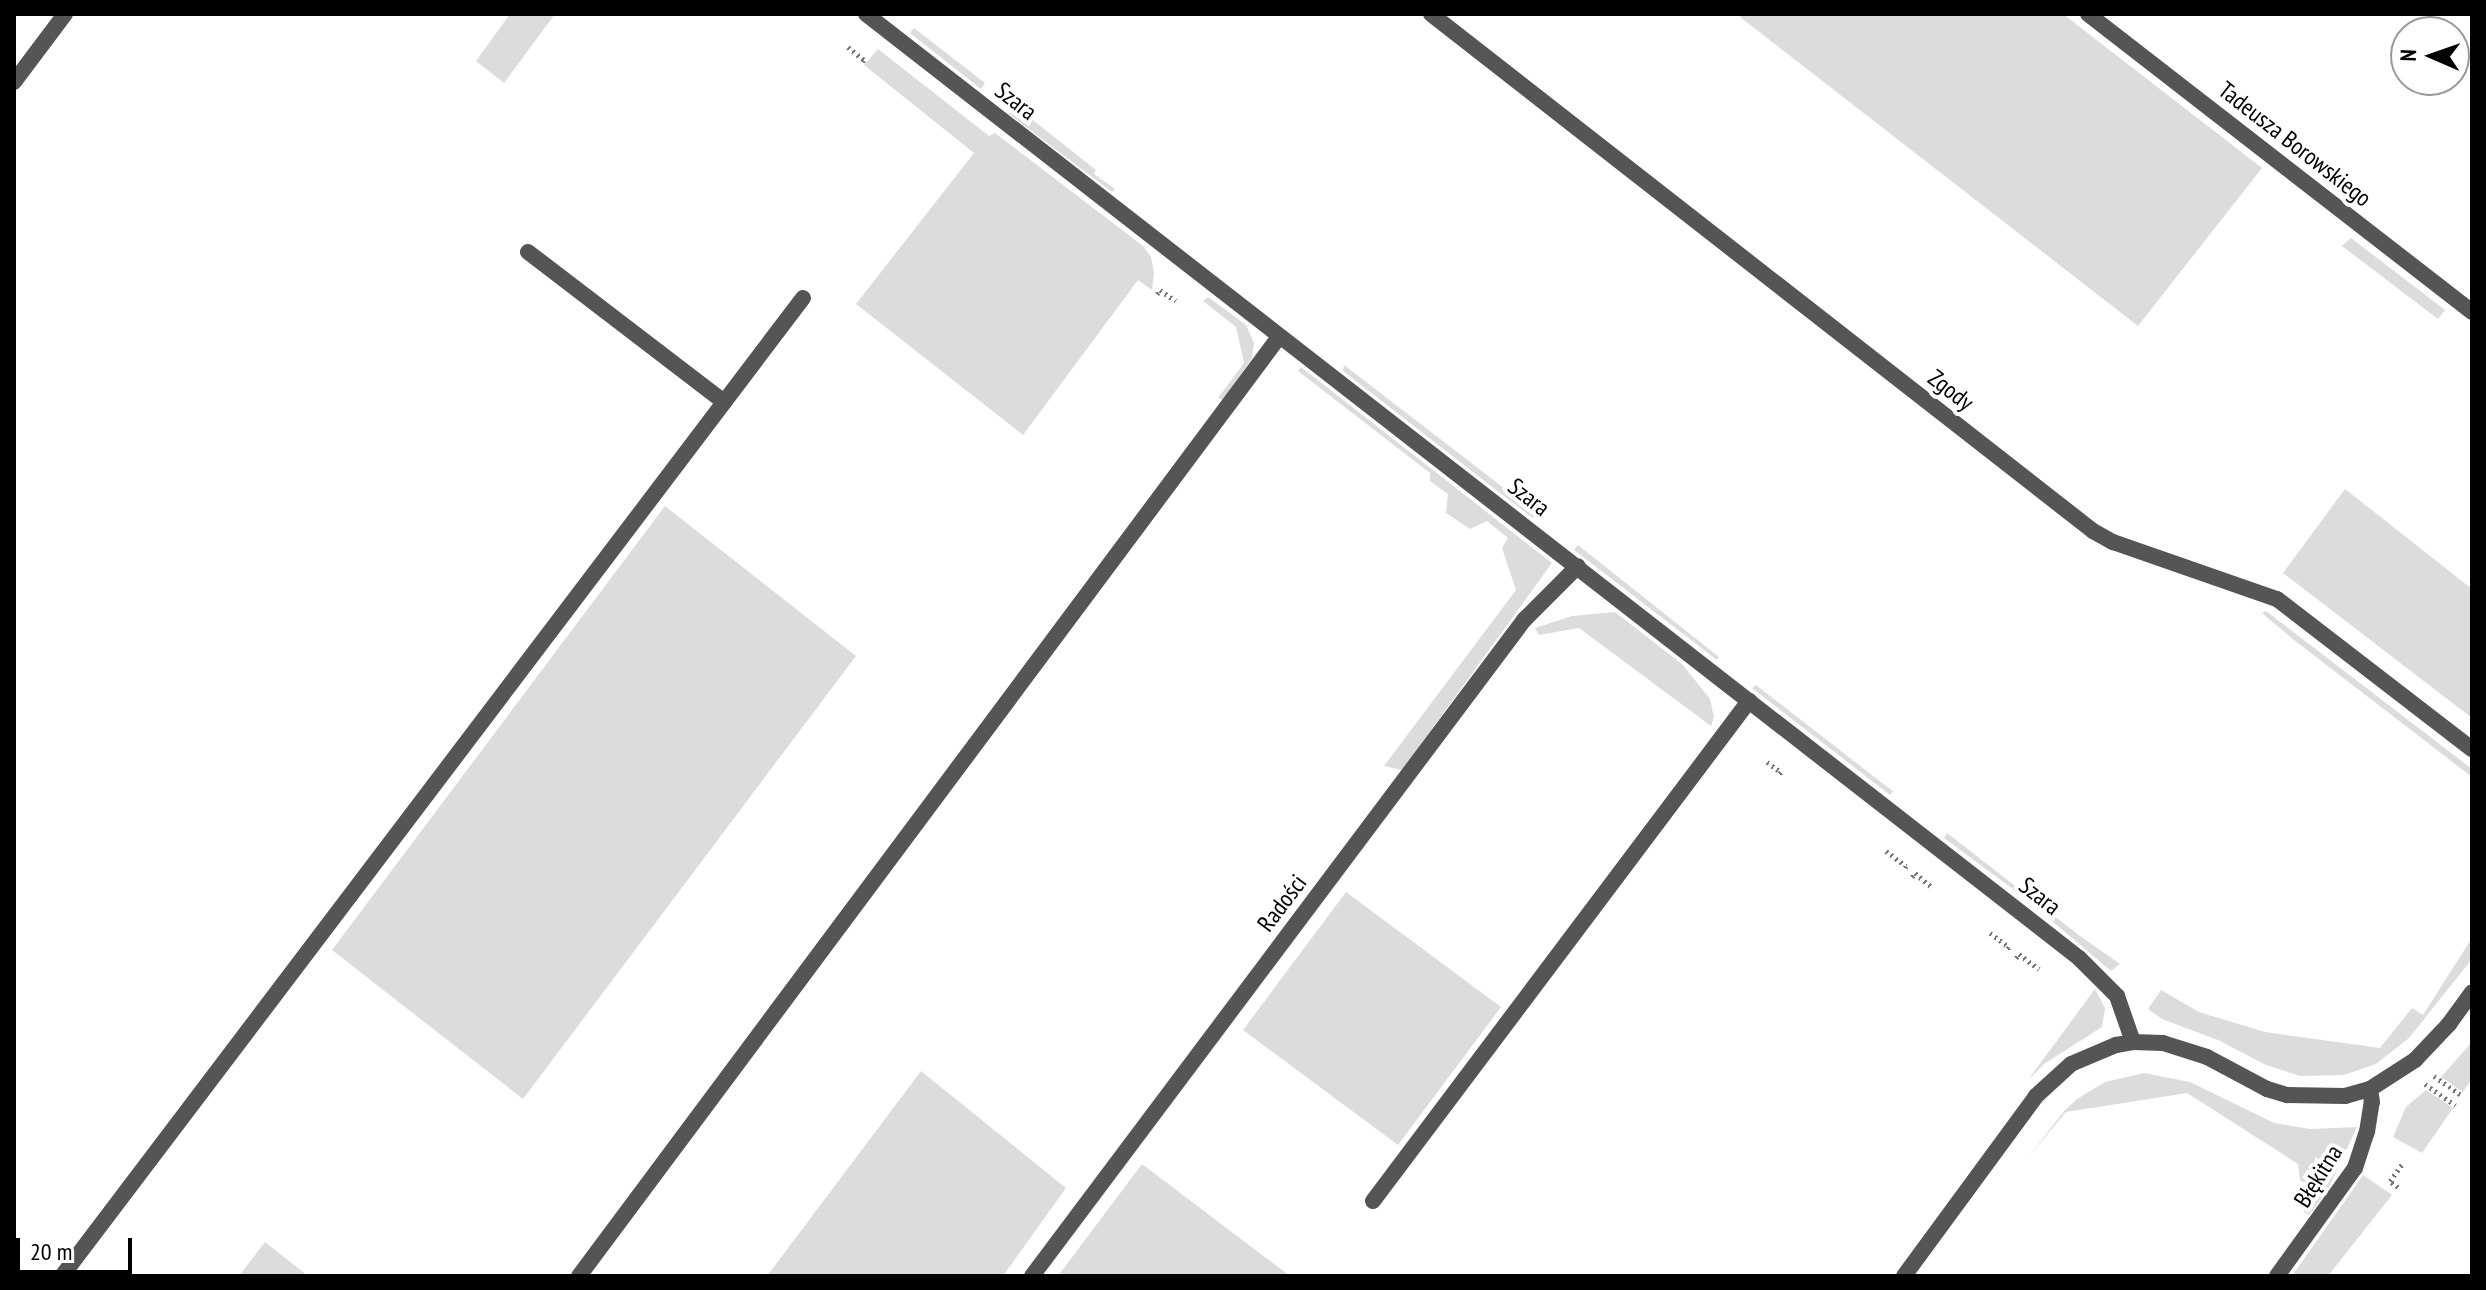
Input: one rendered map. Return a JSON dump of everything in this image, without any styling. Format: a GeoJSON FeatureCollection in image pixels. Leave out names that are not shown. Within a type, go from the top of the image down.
{"type":"FeatureCollection","features":[{"type":"Feature","properties":{"kind":"street"},"geometry":{"type":"LineString","coordinates":[[14,82],[65,14]]}},
{"type":"Feature","properties":{"kind":"street","name":"Szara"},"geometry":{"type":"LineString","coordinates":[[866,14],[2088,966],[2120,1001],[2133,1042]]}},
{"type":"Feature","properties":{"kind":"street","name":"Zgody"},"geometry":{"type":"LineString","coordinates":[[1431,14],[2093,531],[2113,542],[2273,596],[2472,749]]}},
{"type":"Feature","properties":{"kind":"street","name":"Tadeusza Borowskiego"},"geometry":{"type":"LineString","coordinates":[[2088,14],[2472,312]]}},
{"type":"Feature","properties":{"kind":"street"},"geometry":{"type":"LineString","coordinates":[[528,252],[724,402]]}},
{"type":"Feature","properties":{"kind":"street"},"geometry":{"type":"LineString","coordinates":[[62,1276],[803,298]]}},
{"type":"Feature","properties":{"kind":"street"},"geometry":{"type":"LineString","coordinates":[[579,1276],[1279,337]]}},
{"type":"Feature","properties":{"kind":"street","name":"Radości"},"geometry":{"type":"LineString","coordinates":[[1032,1276],[1524,620],[1578,566]]}},
{"type":"Feature","properties":{"kind":"street"},"geometry":{"type":"LineString","coordinates":[[1373,1201],[1749,701]]}},
{"type":"Feature","properties":{"kind":"street"},"geometry":{"type":"LineString","coordinates":[[1904,1276],[2052,1079],[2086,1057],[2133,1042],[2188,1049],[2287,1095],[2329,1098],[2370,1089],[2415,1060],[2449,1024],[2472,992]]}},
{"type":"Feature","properties":{"kind":"street","name":"Błękitna"},"geometry":{"type":"LineString","coordinates":[[2277,1276],[2355,1168],[2367,1132],[2372,1102],[2370,1089]]}},
{"type":"Feature","properties":{"kind":"path"},"geometry":{"type":"LineString","coordinates":[[848,47],[864,60],[862,63]]}},
{"type":"Feature","properties":{"kind":"path"},"geometry":{"type":"LineString","coordinates":[[1157,294],[1160,290],[1176,301]]}},
{"type":"Feature","properties":{"kind":"path"},"geometry":{"type":"LineString","coordinates":[[1767,762],[1781,772],[1778,776]]}},
{"type":"Feature","properties":{"kind":"path"},"geometry":{"type":"LineString","coordinates":[[1886,851],[1906,866],[1904,870]]}},
{"type":"Feature","properties":{"kind":"path"},"geometry":{"type":"LineString","coordinates":[[1912,877],[1915,873],[1933,888]]}},
{"type":"Feature","properties":{"kind":"path"},"geometry":{"type":"LineString","coordinates":[[1990,933],[2009,947],[2006,951]]}},
{"type":"Feature","properties":{"kind":"path"},"geometry":{"type":"LineString","coordinates":[[2016,958],[2019,954],[2039,969]]}},
{"type":"Feature","properties":{"kind":"path"},"geometry":{"type":"LineString","coordinates":[[2433,1076],[2461,1095]]}},
{"type":"Feature","properties":{"kind":"path"},"geometry":{"type":"LineString","coordinates":[[2425,1084],[2455,1105]]}},
{"type":"Feature","properties":{"kind":"path"},"geometry":{"type":"LineString","coordinates":[[2398,1187],[2390,1181],[2403,1163]]}},
{"type":"Feature","properties":{"kind":"shaded area"},"geometry":{"type":"Polygon","coordinates":[[[510,14],[555,14],[504,83],[476,61],[510,14]]]}},
{"type":"Feature","properties":{"kind":"shaded area"},"geometry":{"type":"Polygon","coordinates":[[[1743,14],[2063,14],[2262,168],[2138,326],[1740,17],[1743,14]]]}},
{"type":"Feature","properties":{"kind":"shaded area"},"geometry":{"type":"Polygon","coordinates":[[[914,28],[985,83],[981,89],[910,33],[914,28]]]}},
{"type":"Feature","properties":{"kind":"shaded area"},"geometry":{"type":"Polygon","coordinates":[[[878,49],[989,136],[995,133],[1143,246],[1151,257],[1154,273],[1152,290],[1138,280],[1023,435],[856,304],[974,153],[864,65],[878,49]]]}},
{"type":"Feature","properties":{"kind":"shaded area"},"geometry":{"type":"Polygon","coordinates":[[[1015,106],[1096,170],[1094,174],[1115,189],[1112,192],[1009,114],[1015,106]]]}},
{"type":"Feature","properties":{"kind":"shaded area"},"geometry":{"type":"Polygon","coordinates":[[[2351,238],[2445,310],[2438,319],[2342,246],[2351,238]]]}},
{"type":"Feature","properties":{"kind":"shaded area"},"geometry":{"type":"Polygon","coordinates":[[[1208,297],[1246,325],[1254,343],[1252,358],[1223,400],[1218,398],[1244,363],[1236,327],[1203,301],[1208,297]]]}},
{"type":"Feature","properties":{"kind":"shaded area"},"geometry":{"type":"Polygon","coordinates":[[[1344,365],[1536,514],[1533,518],[1343,371],[1344,365]]]}},
{"type":"Feature","properties":{"kind":"shaded area"},"geometry":{"type":"Polygon","coordinates":[[[1301,367],[1552,563],[1402,770],[1384,766],[1516,590],[1502,548],[1508,538],[1487,521],[1470,529],[1446,513],[1448,494],[1430,481],[1430,473],[1298,371],[1301,367]]]}},
{"type":"Feature","properties":{"kind":"shaded area"},"geometry":{"type":"Polygon","coordinates":[[[2345,489],[2472,589],[2472,718],[2283,573],[2345,489]]]}},
{"type":"Feature","properties":{"kind":"shaded area"},"geometry":{"type":"Polygon","coordinates":[[[665,506],[856,656],[523,1099],[332,950],[665,506]]]}},
{"type":"Feature","properties":{"kind":"shaded area"},"geometry":{"type":"Polygon","coordinates":[[[1578,545],[1719,657],[1717,660],[1574,550],[1578,545]]]}},
{"type":"Feature","properties":{"kind":"shaded area"},"geometry":{"type":"Polygon","coordinates":[[[2266,611],[2472,769],[2472,777],[2294,640],[2262,613],[2266,611]]]}},
{"type":"Feature","properties":{"kind":"shaded area"},"geometry":{"type":"Polygon","coordinates":[[[1615,612],[1682,664],[1710,699],[1714,717],[1711,726],[1579,628],[1539,635],[1535,628],[1572,616],[1615,612]]]}},
{"type":"Feature","properties":{"kind":"shaded area"},"geometry":{"type":"Polygon","coordinates":[[[1756,685],[1893,791],[1890,795],[1752,688],[1756,685]]]}},
{"type":"Feature","properties":{"kind":"shaded area"},"geometry":{"type":"Polygon","coordinates":[[[1947,833],[2120,964],[2111,971],[2025,898],[1944,838],[1947,833]]]}},
{"type":"Feature","properties":{"kind":"shaded area"},"geometry":{"type":"Polygon","coordinates":[[[1346,892],[1501,1007],[1398,1145],[1243,1030],[1346,892]]]}},
{"type":"Feature","properties":{"kind":"shaded area"},"geometry":{"type":"Polygon","coordinates":[[[2472,938],[2472,959],[2409,1038],[2376,1064],[2344,1075],[2300,1076],[2266,1065],[2218,1040],[2162,1019],[2148,1009],[2161,990],[2199,1012],[2265,1032],[2380,1048],[2412,1008],[2423,1015],[2472,938]]]}},
{"type":"Feature","properties":{"kind":"shaded area"},"geometry":{"type":"Polygon","coordinates":[[[2095,989],[2105,1008],[2102,1027],[2044,1064],[2028,1080],[2095,989]]]}},
{"type":"Feature","properties":{"kind":"shaded area"},"geometry":{"type":"Polygon","coordinates":[[[2472,1042],[2472,1079],[2463,1092],[2441,1077],[2472,1042]]]}},
{"type":"Feature","properties":{"kind":"shaded area"},"geometry":{"type":"Polygon","coordinates":[[[921,1071],[1066,1188],[1003,1276],[767,1276],[921,1071]]]}},
{"type":"Feature","properties":{"kind":"shaded area"},"geometry":{"type":"Polygon","coordinates":[[[2144,1073],[2190,1082],[2274,1123],[2310,1129],[2357,1127],[2328,1189],[2309,1215],[2304,1212],[2298,1164],[2187,1093],[2066,1112],[2029,1156],[2065,1110],[2077,1099],[2105,1082],[2144,1073]]]}},
{"type":"Feature","properties":{"kind":"shaded area"},"geometry":{"type":"Polygon","coordinates":[[[2426,1090],[2453,1108],[2422,1153],[2393,1137],[2406,1107],[2426,1090]]]}},
{"type":"Feature","properties":{"kind":"shaded area"},"geometry":{"type":"Polygon","coordinates":[[[1142,1164],[1290,1276],[1058,1276],[1142,1164]]]}},
{"type":"Feature","properties":{"kind":"shaded area"},"geometry":{"type":"Polygon","coordinates":[[[2363,1175],[2392,1195],[2328,1276],[2292,1276],[2363,1175]]]}},
{"type":"Feature","properties":{"kind":"shaded area"},"geometry":{"type":"Polygon","coordinates":[[[265,1242],[308,1276],[239,1276],[265,1242]]]}}]}
